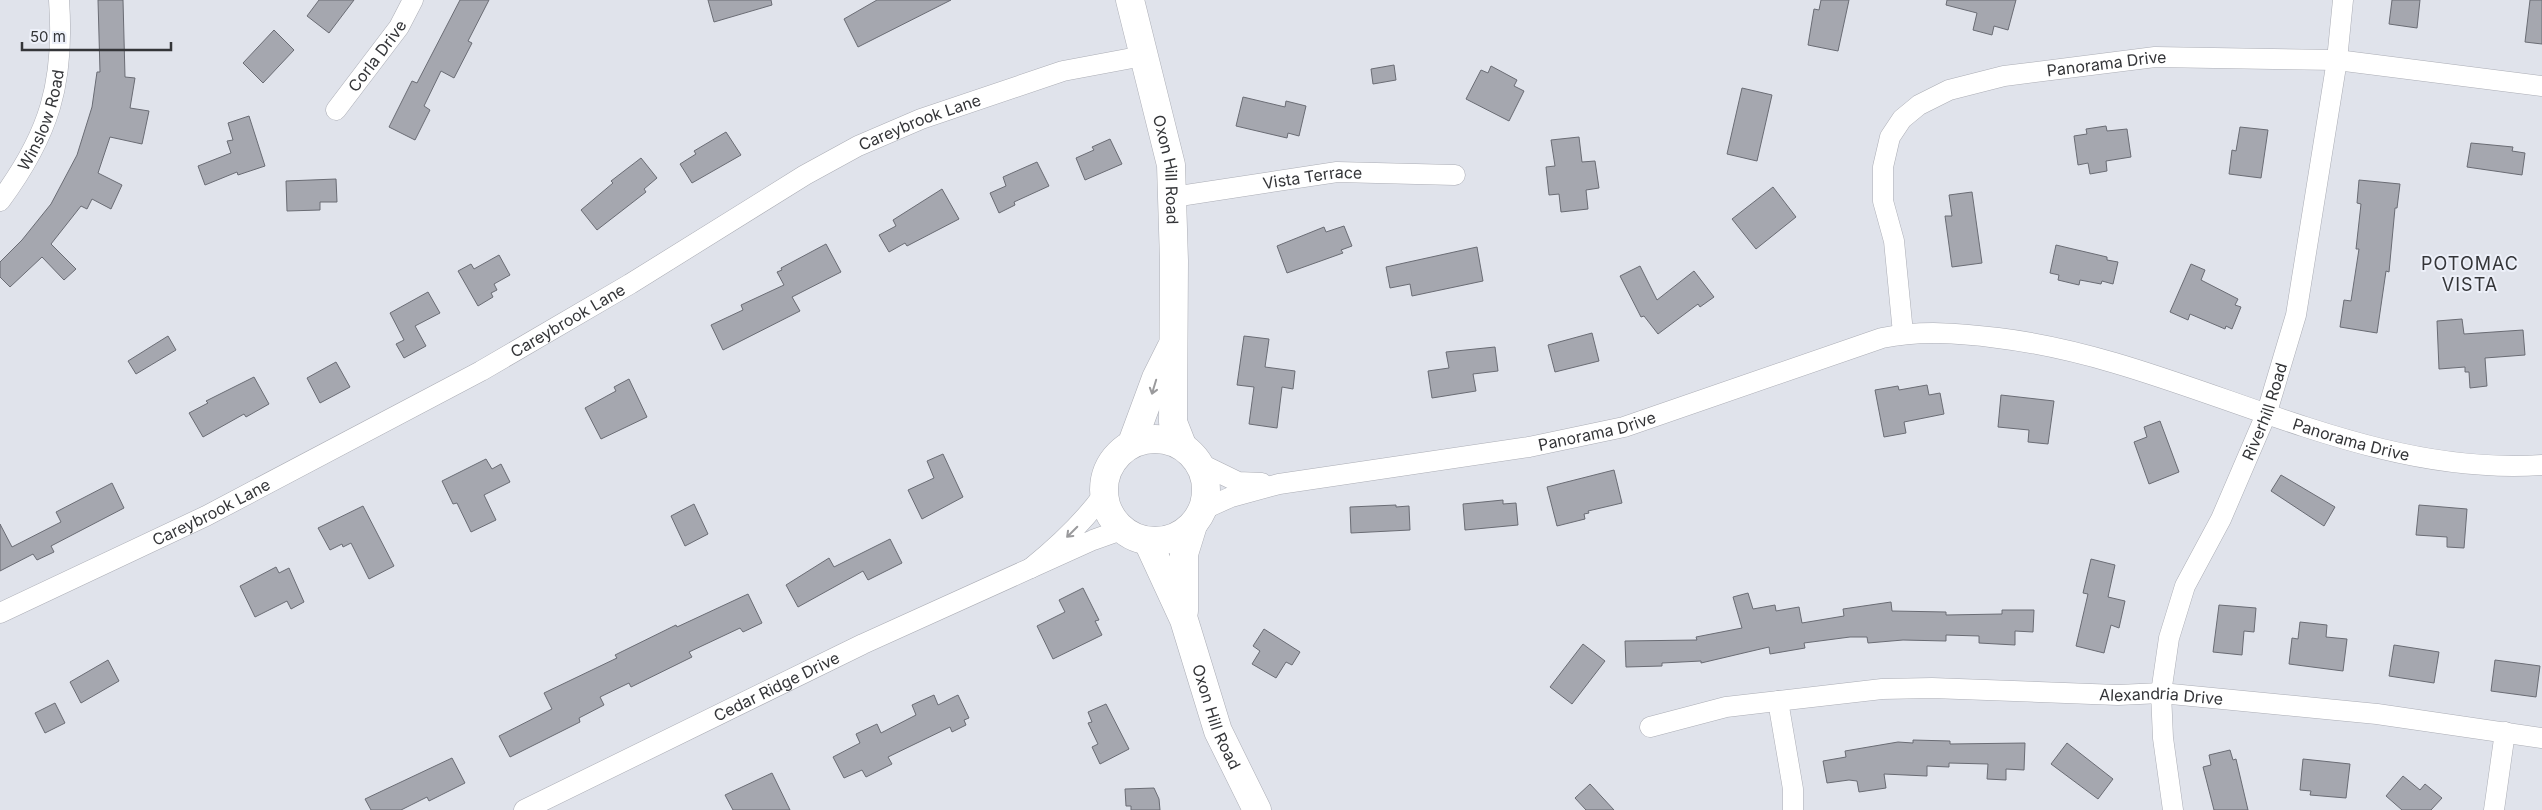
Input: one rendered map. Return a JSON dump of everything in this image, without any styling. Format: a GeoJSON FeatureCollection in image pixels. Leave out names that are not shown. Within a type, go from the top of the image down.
{"type":"FeatureCollection","features":[{"type":"Feature","properties":{"kind":"main road","name":"Oxon Hill Road"},"geometry":{"type":"LineString","coordinates":[[1130,0],[1171,166],[1173,197],[1174,422],[1190,454]]}},
{"type":"Feature","properties":{"kind":"main road","name":"Oxon Hill Road"},"geometry":{"type":"LineString","coordinates":[[1132,443],[1156,378],[1173,343]]}},
{"type":"Feature","properties":{"kind":"main road"},"geometry":{"type":"LineString","coordinates":[[1157,438],[1190,454],[1205,478],[1206,495],[1198,518],[1180,535],[1165,541],[1148,542],[1121,530],[1112,520],[1103,495],[1105,474],[1116,456],[1132,443],[1157,438]]}},
{"type":"Feature","properties":{"kind":"main road","name":"Oxon Hill Road"},"geometry":{"type":"LineString","coordinates":[[1184,620],[1184,554],[1198,518]]}},
{"type":"Feature","properties":{"kind":"main road","name":"Oxon Hill Road"},"geometry":{"type":"LineString","coordinates":[[1148,542],[1184,620],[1218,731],[1257,810]]}},
{"type":"Feature","properties":{"kind":"street","name":"Winslow Road"},"geometry":{"type":"LineString","coordinates":[[0,201],[28,161],[41,136],[51,106],[59,49],[59,0]]}},
{"type":"Feature","properties":{"kind":"street","name":"Corla Drive"},"geometry":{"type":"LineString","coordinates":[[336,110],[394,34],[413,0]]}},
{"type":"Feature","properties":{"kind":"street","name":"Riverhill Road"},"geometry":{"type":"LineString","coordinates":[[2173,810],[2164,738],[2161,693],[2170,638],[2185,586],[2221,519],[2267,412],[2296,315],[2337,60],[2343,0]]}},
{"type":"Feature","properties":{"kind":"street","name":"Careybrook Lane"},"geometry":{"type":"LineString","coordinates":[[0,613],[206,516],[481,371],[630,284],[805,174],[858,146],[921,119],[1063,71],[1143,56]]}},
{"type":"Feature","properties":{"kind":"street","name":"Panorama Drive"},"geometry":{"type":"LineString","coordinates":[[1903,333],[1894,241],[1883,202],[1883,167],[1890,137],[1902,119],[1920,105],[1949,90],[1977,82],[2155,56],[2337,60],[2542,86]]}},
{"type":"Feature","properties":{"kind":"street","name":"Vista Terrace"},"geometry":{"type":"LineString","coordinates":[[1173,197],[1337,172],[1454,174]]}},
{"type":"Feature","properties":{"kind":"street","name":"Panorama Drive"},"geometry":{"type":"LineString","coordinates":[[1198,518],[1230,497],[1279,484],[1530,447],[1624,427],[1829,355],[1903,333],[1951,332],[2046,345],[2141,370],[2346,440],[2416,457],[2467,464],[2518,467],[2542,465]]}},
{"type":"Feature","properties":{"kind":"street","name":"Panorama Drive"},"geometry":{"type":"LineString","coordinates":[[1190,454],[1238,482],[1279,484]]}},
{"type":"Feature","properties":{"kind":"street","name":"Cedar Ridge Drive"},"geometry":{"type":"LineString","coordinates":[[1031,568],[1057,547],[1087,517],[1103,495]]}},
{"type":"Feature","properties":{"kind":"street","name":"Cedar Ridge Drive"},"geometry":{"type":"LineString","coordinates":[[524,810],[862,644],[1093,540],[1121,530]]}},
{"type":"Feature","properties":{"kind":"street","name":"Alexandria Drive"},"geometry":{"type":"LineString","coordinates":[[1650,727],[1707,710],[1892,688],[1932,688],[2118,695],[2161,693],[2377,714],[2542,738]]}},
{"type":"Feature","properties":{"kind":"street"},"geometry":{"type":"LineString","coordinates":[[1778,701],[1793,789],[1794,810]]}},
{"type":"Feature","properties":{"kind":"street"},"geometry":{"type":"LineString","coordinates":[[2494,810],[2505,732]]}},
{"type":"Feature","properties":{"kind":"building"},"geometry":{"type":"Polygon","coordinates":[[[98,0],[123,0],[125,77],[135,78],[130,108],[149,111],[142,144],[110,137],[98,173],[122,185],[111,209],[92,199],[87,209],[81,206],[51,244],[76,269],[64,280],[42,257],[10,287],[0,277],[0,262],[22,240],[51,204],[77,155],[92,107],[97,72],[100,72],[98,0]]]}},
{"type":"Feature","properties":{"kind":"building"},"geometry":{"type":"Polygon","coordinates":[[[319,0],[354,0],[329,33],[307,16],[319,0]]]}},
{"type":"Feature","properties":{"kind":"building"},"geometry":{"type":"Polygon","coordinates":[[[460,0],[489,0],[468,41],[472,43],[454,78],[441,71],[424,106],[430,110],[415,140],[389,127],[412,81],[417,83],[460,0]]]}},
{"type":"Feature","properties":{"kind":"building"},"geometry":{"type":"Polygon","coordinates":[[[708,0],[771,0],[772,5],[714,22],[708,0]]]}},
{"type":"Feature","properties":{"kind":"building"},"geometry":{"type":"Polygon","coordinates":[[[877,0],[951,0],[858,47],[844,19],[877,0]]]}},
{"type":"Feature","properties":{"kind":"building"},"geometry":{"type":"Polygon","coordinates":[[[1821,0],[1849,0],[1838,51],[1808,45],[1814,9],[1819,10],[1821,0]]]}},
{"type":"Feature","properties":{"kind":"building"},"geometry":{"type":"Polygon","coordinates":[[[1947,0],[2016,0],[2008,30],[1994,26],[1992,35],[1973,30],[1977,13],[1946,5],[1947,0]]]}},
{"type":"Feature","properties":{"kind":"building"},"geometry":{"type":"Polygon","coordinates":[[[2392,0],[2420,0],[2417,28],[2389,24],[2392,0]]]}},
{"type":"Feature","properties":{"kind":"building"},"geometry":{"type":"Polygon","coordinates":[[[2530,0],[2542,0],[2542,44],[2525,42],[2530,0]]]}},
{"type":"Feature","properties":{"kind":"building"},"geometry":{"type":"Polygon","coordinates":[[[274,30],[294,50],[263,83],[243,63],[274,30]]]}},
{"type":"Feature","properties":{"kind":"building"},"geometry":{"type":"Polygon","coordinates":[[[1394,65],[1396,80],[1373,84],[1371,69],[1394,65]]]}},
{"type":"Feature","properties":{"kind":"building"},"geometry":{"type":"Polygon","coordinates":[[[1491,66],[1517,80],[1514,86],[1524,91],[1509,121],[1466,99],[1481,70],[1488,73],[1491,66]]]}},
{"type":"Feature","properties":{"kind":"building"},"geometry":{"type":"Polygon","coordinates":[[[1742,88],[1772,95],[1757,161],[1727,154],[1742,88]]]}},
{"type":"Feature","properties":{"kind":"building"},"geometry":{"type":"Polygon","coordinates":[[[1243,97],[1285,107],[1286,101],[1306,106],[1299,136],[1288,133],[1287,138],[1236,126],[1243,97]]]}},
{"type":"Feature","properties":{"kind":"building"},"geometry":{"type":"Polygon","coordinates":[[[249,116],[265,166],[238,175],[237,172],[205,185],[198,166],[231,153],[227,141],[233,140],[228,123],[249,116]]]}},
{"type":"Feature","properties":{"kind":"building"},"geometry":{"type":"Polygon","coordinates":[[[2106,126],[2107,131],[2127,129],[2131,157],[2106,161],[2107,171],[2090,174],[2088,163],[2078,165],[2074,136],[2087,134],[2086,129],[2106,126]]]}},
{"type":"Feature","properties":{"kind":"building"},"geometry":{"type":"Polygon","coordinates":[[[2240,127],[2268,130],[2261,178],[2229,174],[2232,150],[2236,151],[2240,127]]]}},
{"type":"Feature","properties":{"kind":"building"},"geometry":{"type":"Polygon","coordinates":[[[726,132],[741,155],[692,183],[680,164],[696,154],[694,151],[726,132]]]}},
{"type":"Feature","properties":{"kind":"building"},"geometry":{"type":"Polygon","coordinates":[[[1579,137],[1582,162],[1595,161],[1599,188],[1586,190],[1588,209],[1561,212],[1559,194],[1549,195],[1546,167],[1555,166],[1551,140],[1579,137]]]}},
{"type":"Feature","properties":{"kind":"building"},"geometry":{"type":"Polygon","coordinates":[[[1110,139],[1122,164],[1085,180],[1076,158],[1094,150],[1092,147],[1110,139]]]}},
{"type":"Feature","properties":{"kind":"building"},"geometry":{"type":"Polygon","coordinates":[[[2471,143],[2513,147],[2512,151],[2525,153],[2522,175],[2467,167],[2471,143]]]}},
{"type":"Feature","properties":{"kind":"building"},"geometry":{"type":"Polygon","coordinates":[[[641,158],[657,178],[644,189],[646,192],[597,230],[581,210],[613,183],[611,181],[641,158]]]}},
{"type":"Feature","properties":{"kind":"building"},"geometry":{"type":"Polygon","coordinates":[[[1037,162],[1049,186],[1014,202],[1015,205],[999,213],[990,193],[1006,186],[1003,177],[1037,162]]]}},
{"type":"Feature","properties":{"kind":"building"},"geometry":{"type":"Polygon","coordinates":[[[336,179],[337,202],[320,202],[320,210],[287,211],[286,181],[336,179]]]}},
{"type":"Feature","properties":{"kind":"building"},"geometry":{"type":"Polygon","coordinates":[[[2359,180],[2400,184],[2397,208],[2395,208],[2389,272],[2386,271],[2377,333],[2340,327],[2344,300],[2351,301],[2359,249],[2356,249],[2361,204],[2357,203],[2359,180]]]}},
{"type":"Feature","properties":{"kind":"building"},"geometry":{"type":"Polygon","coordinates":[[[1773,187],[1796,217],[1756,249],[1732,219],[1773,187]]]}},
{"type":"Feature","properties":{"kind":"building"},"geometry":{"type":"Polygon","coordinates":[[[942,189],[959,219],[907,246],[905,243],[889,252],[879,235],[896,226],[893,220],[942,189]]]}},
{"type":"Feature","properties":{"kind":"building"},"geometry":{"type":"Polygon","coordinates":[[[1972,192],[1982,263],[1952,267],[1945,216],[1952,216],[1949,195],[1972,192]]]}},
{"type":"Feature","properties":{"kind":"building"},"geometry":{"type":"Polygon","coordinates":[[[1344,226],[1352,246],[1341,250],[1343,253],[1287,273],[1277,246],[1324,227],[1326,232],[1344,226]]]}},
{"type":"Feature","properties":{"kind":"building"},"geometry":{"type":"Polygon","coordinates":[[[826,244],[841,272],[792,297],[800,311],[723,350],[711,325],[743,310],[741,305],[784,285],[777,272],[782,270],[781,268],[826,244]]]}},
{"type":"Feature","properties":{"kind":"building"},"geometry":{"type":"Polygon","coordinates":[[[2056,245],[2107,257],[2107,260],[2118,262],[2113,284],[2102,281],[2101,284],[2080,280],[2079,285],[2058,280],[2059,275],[2050,273],[2056,245]]]}},
{"type":"Feature","properties":{"kind":"building"},"geometry":{"type":"Polygon","coordinates":[[[1477,247],[1483,281],[1412,296],[1410,284],[1390,288],[1386,267],[1477,247]]]}},
{"type":"Feature","properties":{"kind":"building"},"geometry":{"type":"Polygon","coordinates":[[[499,255],[510,275],[494,284],[497,290],[491,293],[493,297],[478,306],[458,271],[471,264],[474,269],[499,255]]]}},
{"type":"Feature","properties":{"kind":"building"},"geometry":{"type":"Polygon","coordinates":[[[2191,264],[2205,270],[2201,280],[2238,299],[2235,305],[2241,307],[2232,329],[2226,326],[2225,329],[2190,314],[2188,320],[2170,312],[2191,264]]]}},
{"type":"Feature","properties":{"kind":"building"},"geometry":{"type":"Polygon","coordinates":[[[1640,266],[1657,300],[1694,271],[1714,297],[1700,307],[1698,304],[1658,334],[1644,316],[1641,317],[1620,276],[1640,266]]]}},
{"type":"Feature","properties":{"kind":"building"},"geometry":{"type":"Polygon","coordinates":[[[428,292],[440,313],[415,326],[426,346],[404,358],[396,344],[404,340],[390,313],[428,292]]]}},
{"type":"Feature","properties":{"kind":"building"},"geometry":{"type":"Polygon","coordinates":[[[2462,319],[2464,334],[2523,330],[2525,355],[2485,358],[2487,386],[2470,388],[2469,372],[2465,372],[2465,367],[2439,369],[2437,321],[2462,319]]]}},
{"type":"Feature","properties":{"kind":"building"},"geometry":{"type":"Polygon","coordinates":[[[1592,333],[1599,361],[1555,372],[1548,345],[1592,333]]]}},
{"type":"Feature","properties":{"kind":"building"},"geometry":{"type":"Polygon","coordinates":[[[168,336],[176,350],[136,374],[128,361],[168,336]]]}},
{"type":"Feature","properties":{"kind":"building"},"geometry":{"type":"Polygon","coordinates":[[[1244,336],[1269,339],[1265,367],[1295,371],[1293,389],[1282,387],[1277,428],[1249,424],[1254,387],[1237,385],[1244,336]]]}},
{"type":"Feature","properties":{"kind":"building"},"geometry":{"type":"Polygon","coordinates":[[[1495,347],[1498,371],[1473,374],[1476,391],[1432,398],[1428,371],[1449,368],[1446,352],[1495,347]]]}},
{"type":"Feature","properties":{"kind":"building"},"geometry":{"type":"Polygon","coordinates":[[[336,362],[350,387],[320,403],[307,378],[336,362]]]}},
{"type":"Feature","properties":{"kind":"building"},"geometry":{"type":"Polygon","coordinates":[[[254,377],[269,404],[246,417],[244,414],[203,437],[189,413],[208,403],[206,401],[254,377]]]}},
{"type":"Feature","properties":{"kind":"building"},"geometry":{"type":"Polygon","coordinates":[[[629,379],[647,417],[601,439],[585,408],[616,391],[614,387],[629,379]]]}},
{"type":"Feature","properties":{"kind":"building"},"geometry":{"type":"Polygon","coordinates":[[[1927,385],[1929,395],[1940,393],[1944,414],[1904,422],[1906,433],[1884,437],[1875,390],[1898,386],[1899,390],[1927,385]]]}},
{"type":"Feature","properties":{"kind":"building"},"geometry":{"type":"Polygon","coordinates":[[[2001,395],[2054,401],[2048,444],[2028,442],[2029,430],[1998,427],[2001,395]]]}},
{"type":"Feature","properties":{"kind":"building"},"geometry":{"type":"Polygon","coordinates":[[[2160,421],[2179,472],[2149,484],[2134,442],[2147,437],[2144,427],[2160,421]]]}},
{"type":"Feature","properties":{"kind":"building"},"geometry":{"type":"Polygon","coordinates":[[[943,454],[963,497],[922,519],[908,490],[934,478],[927,461],[943,454]]]}},
{"type":"Feature","properties":{"kind":"building"},"geometry":{"type":"Polygon","coordinates":[[[486,459],[492,469],[501,464],[510,482],[484,495],[496,520],[471,532],[457,503],[453,504],[442,481],[486,459]]]}},
{"type":"Feature","properties":{"kind":"building"},"geometry":{"type":"Polygon","coordinates":[[[1614,470],[1622,503],[1588,511],[1589,513],[1584,514],[1585,519],[1557,526],[1547,487],[1614,470]]]}},
{"type":"Feature","properties":{"kind":"building"},"geometry":{"type":"Polygon","coordinates":[[[2281,475],[2335,507],[2324,526],[2271,491],[2281,475]]]}},
{"type":"Feature","properties":{"kind":"building"},"geometry":{"type":"Polygon","coordinates":[[[112,483],[124,508],[51,546],[54,552],[37,560],[33,554],[0,571],[0,524],[12,547],[61,522],[56,512],[112,483]]]}},
{"type":"Feature","properties":{"kind":"building"},"geometry":{"type":"Polygon","coordinates":[[[1503,500],[1503,504],[1516,503],[1518,525],[1465,530],[1463,504],[1503,500]]]}},
{"type":"Feature","properties":{"kind":"building"},"geometry":{"type":"Polygon","coordinates":[[[694,504],[708,534],[685,546],[671,516],[694,504]]]}},
{"type":"Feature","properties":{"kind":"building"},"geometry":{"type":"Polygon","coordinates":[[[1396,505],[1396,507],[1409,506],[1410,530],[1351,533],[1350,507],[1396,505]]]}},
{"type":"Feature","properties":{"kind":"building"},"geometry":{"type":"Polygon","coordinates":[[[2419,505],[2467,509],[2464,548],[2447,547],[2447,537],[2416,535],[2419,505]]]}},
{"type":"Feature","properties":{"kind":"building"},"geometry":{"type":"Polygon","coordinates":[[[363,506],[394,566],[369,579],[351,543],[343,547],[342,544],[330,550],[318,528],[363,506]]]}},
{"type":"Feature","properties":{"kind":"building"},"geometry":{"type":"Polygon","coordinates":[[[890,539],[902,563],[868,580],[863,571],[798,607],[786,585],[829,558],[834,567],[890,539]]]}},
{"type":"Feature","properties":{"kind":"building"},"geometry":{"type":"Polygon","coordinates":[[[2091,559],[2115,565],[2108,597],[2125,601],[2119,628],[2111,625],[2104,653],[2076,646],[2088,594],[2083,593],[2091,559]]]}},
{"type":"Feature","properties":{"kind":"building"},"geometry":{"type":"Polygon","coordinates":[[[276,567],[279,573],[289,568],[304,602],[291,609],[287,601],[255,617],[240,586],[276,567]]]}},
{"type":"Feature","properties":{"kind":"building"},"geometry":{"type":"Polygon","coordinates":[[[1083,588],[1099,620],[1095,621],[1102,635],[1053,659],[1037,626],[1065,612],[1059,600],[1083,588]]]}},
{"type":"Feature","properties":{"kind":"building"},"geometry":{"type":"Polygon","coordinates":[[[1748,593],[1753,609],[1775,605],[1776,611],[1799,607],[1802,623],[1844,616],[1843,609],[1891,602],[1892,611],[1946,612],[1946,615],[2002,614],[2002,610],[2034,610],[2033,632],[2015,631],[2015,645],[1979,643],[1979,636],[1946,635],[1946,641],[1903,640],[1868,643],[1867,637],[1850,637],[1804,643],[1805,648],[1770,654],[1769,647],[1701,663],[1701,661],[1662,663],[1662,666],[1626,667],[1625,641],[1697,640],[1696,637],[1742,628],[1733,597],[1748,593]]]}},
{"type":"Feature","properties":{"kind":"building"},"geometry":{"type":"Polygon","coordinates":[[[748,594],[762,623],[743,632],[740,628],[689,652],[692,657],[631,687],[629,683],[600,697],[604,705],[579,718],[580,722],[510,757],[499,736],[552,709],[544,693],[617,658],[615,655],[676,625],[677,627],[748,594]]]}},
{"type":"Feature","properties":{"kind":"building"},"geometry":{"type":"Polygon","coordinates":[[[2219,605],[2256,608],[2254,632],[2244,631],[2242,655],[2213,652],[2219,605]]]}},
{"type":"Feature","properties":{"kind":"building"},"geometry":{"type":"Polygon","coordinates":[[[2300,622],[2327,625],[2326,637],[2347,639],[2343,671],[2289,664],[2292,638],[2298,639],[2300,622]]]}},
{"type":"Feature","properties":{"kind":"building"},"geometry":{"type":"Polygon","coordinates":[[[1264,629],[1300,652],[1292,665],[1286,662],[1276,678],[1252,664],[1260,651],[1253,646],[1264,629]]]}},
{"type":"Feature","properties":{"kind":"building"},"geometry":{"type":"Polygon","coordinates":[[[1583,644],[1605,661],[1572,704],[1550,687],[1583,644]]]}},
{"type":"Feature","properties":{"kind":"building"},"geometry":{"type":"Polygon","coordinates":[[[2394,645],[2439,652],[2434,683],[2389,676],[2394,645]]]}},
{"type":"Feature","properties":{"kind":"building"},"geometry":{"type":"Polygon","coordinates":[[[108,660],[119,681],[81,703],[70,682],[108,660]]]}},
{"type":"Feature","properties":{"kind":"building"},"geometry":{"type":"Polygon","coordinates":[[[2495,660],[2540,666],[2536,697],[2491,691],[2495,660]]]}},
{"type":"Feature","properties":{"kind":"building"},"geometry":{"type":"Polygon","coordinates":[[[934,695],[938,705],[958,695],[969,718],[964,720],[966,725],[952,732],[950,727],[888,757],[892,764],[866,777],[862,770],[844,778],[833,757],[860,743],[856,734],[877,724],[881,733],[916,715],[912,705],[934,695]]]}},
{"type":"Feature","properties":{"kind":"building"},"geometry":{"type":"Polygon","coordinates":[[[55,703],[65,723],[45,733],[35,713],[55,703]]]}},
{"type":"Feature","properties":{"kind":"building"},"geometry":{"type":"Polygon","coordinates":[[[1106,704],[1129,749],[1100,764],[1092,747],[1098,744],[1088,723],[1092,722],[1088,712],[1106,704]]]}},
{"type":"Feature","properties":{"kind":"building"},"geometry":{"type":"Polygon","coordinates":[[[1913,740],[1950,741],[1950,744],[2025,743],[2024,770],[2006,769],[2006,780],[1987,779],[1988,764],[1949,763],[1949,767],[1927,766],[1927,776],[1884,774],[1886,788],[1859,792],[1857,781],[1849,780],[1827,783],[1823,761],[1846,757],[1845,751],[1898,742],[1913,743],[1913,740]]]}},
{"type":"Feature","properties":{"kind":"building"},"geometry":{"type":"Polygon","coordinates":[[[2067,743],[2113,779],[2098,799],[2051,764],[2067,743]]]}},
{"type":"Feature","properties":{"kind":"building"},"geometry":{"type":"Polygon","coordinates":[[[2230,750],[2233,760],[2236,759],[2248,810],[2214,810],[2203,767],[2211,765],[2209,755],[2230,750]]]}},
{"type":"Feature","properties":{"kind":"building"},"geometry":{"type":"Polygon","coordinates":[[[452,758],[465,783],[429,801],[427,797],[401,810],[371,810],[365,799],[452,758]]]}},
{"type":"Feature","properties":{"kind":"building"},"geometry":{"type":"Polygon","coordinates":[[[2303,759],[2350,764],[2346,798],[2310,795],[2311,791],[2300,790],[2303,759]]]}},
{"type":"Feature","properties":{"kind":"building"},"geometry":{"type":"Polygon","coordinates":[[[772,773],[790,810],[733,810],[725,795],[772,773]]]}},
{"type":"Feature","properties":{"kind":"building"},"geometry":{"type":"Polygon","coordinates":[[[2403,776],[2420,790],[2425,784],[2442,798],[2431,810],[2402,810],[2386,796],[2403,776]]]}},
{"type":"Feature","properties":{"kind":"building"},"geometry":{"type":"Polygon","coordinates":[[[1590,784],[1614,810],[1586,810],[1575,798],[1590,784]]]}},
{"type":"Feature","properties":{"kind":"building"},"geometry":{"type":"Polygon","coordinates":[[[1154,788],[1159,799],[1160,810],[1131,810],[1131,806],[1126,806],[1125,789],[1154,788]]]}},
{"type":"Feature","properties":{"kind":"district","name":"POTOMAC VISTA"},"geometry":{"type":"Point","coordinates":[2470,273]}}]}
